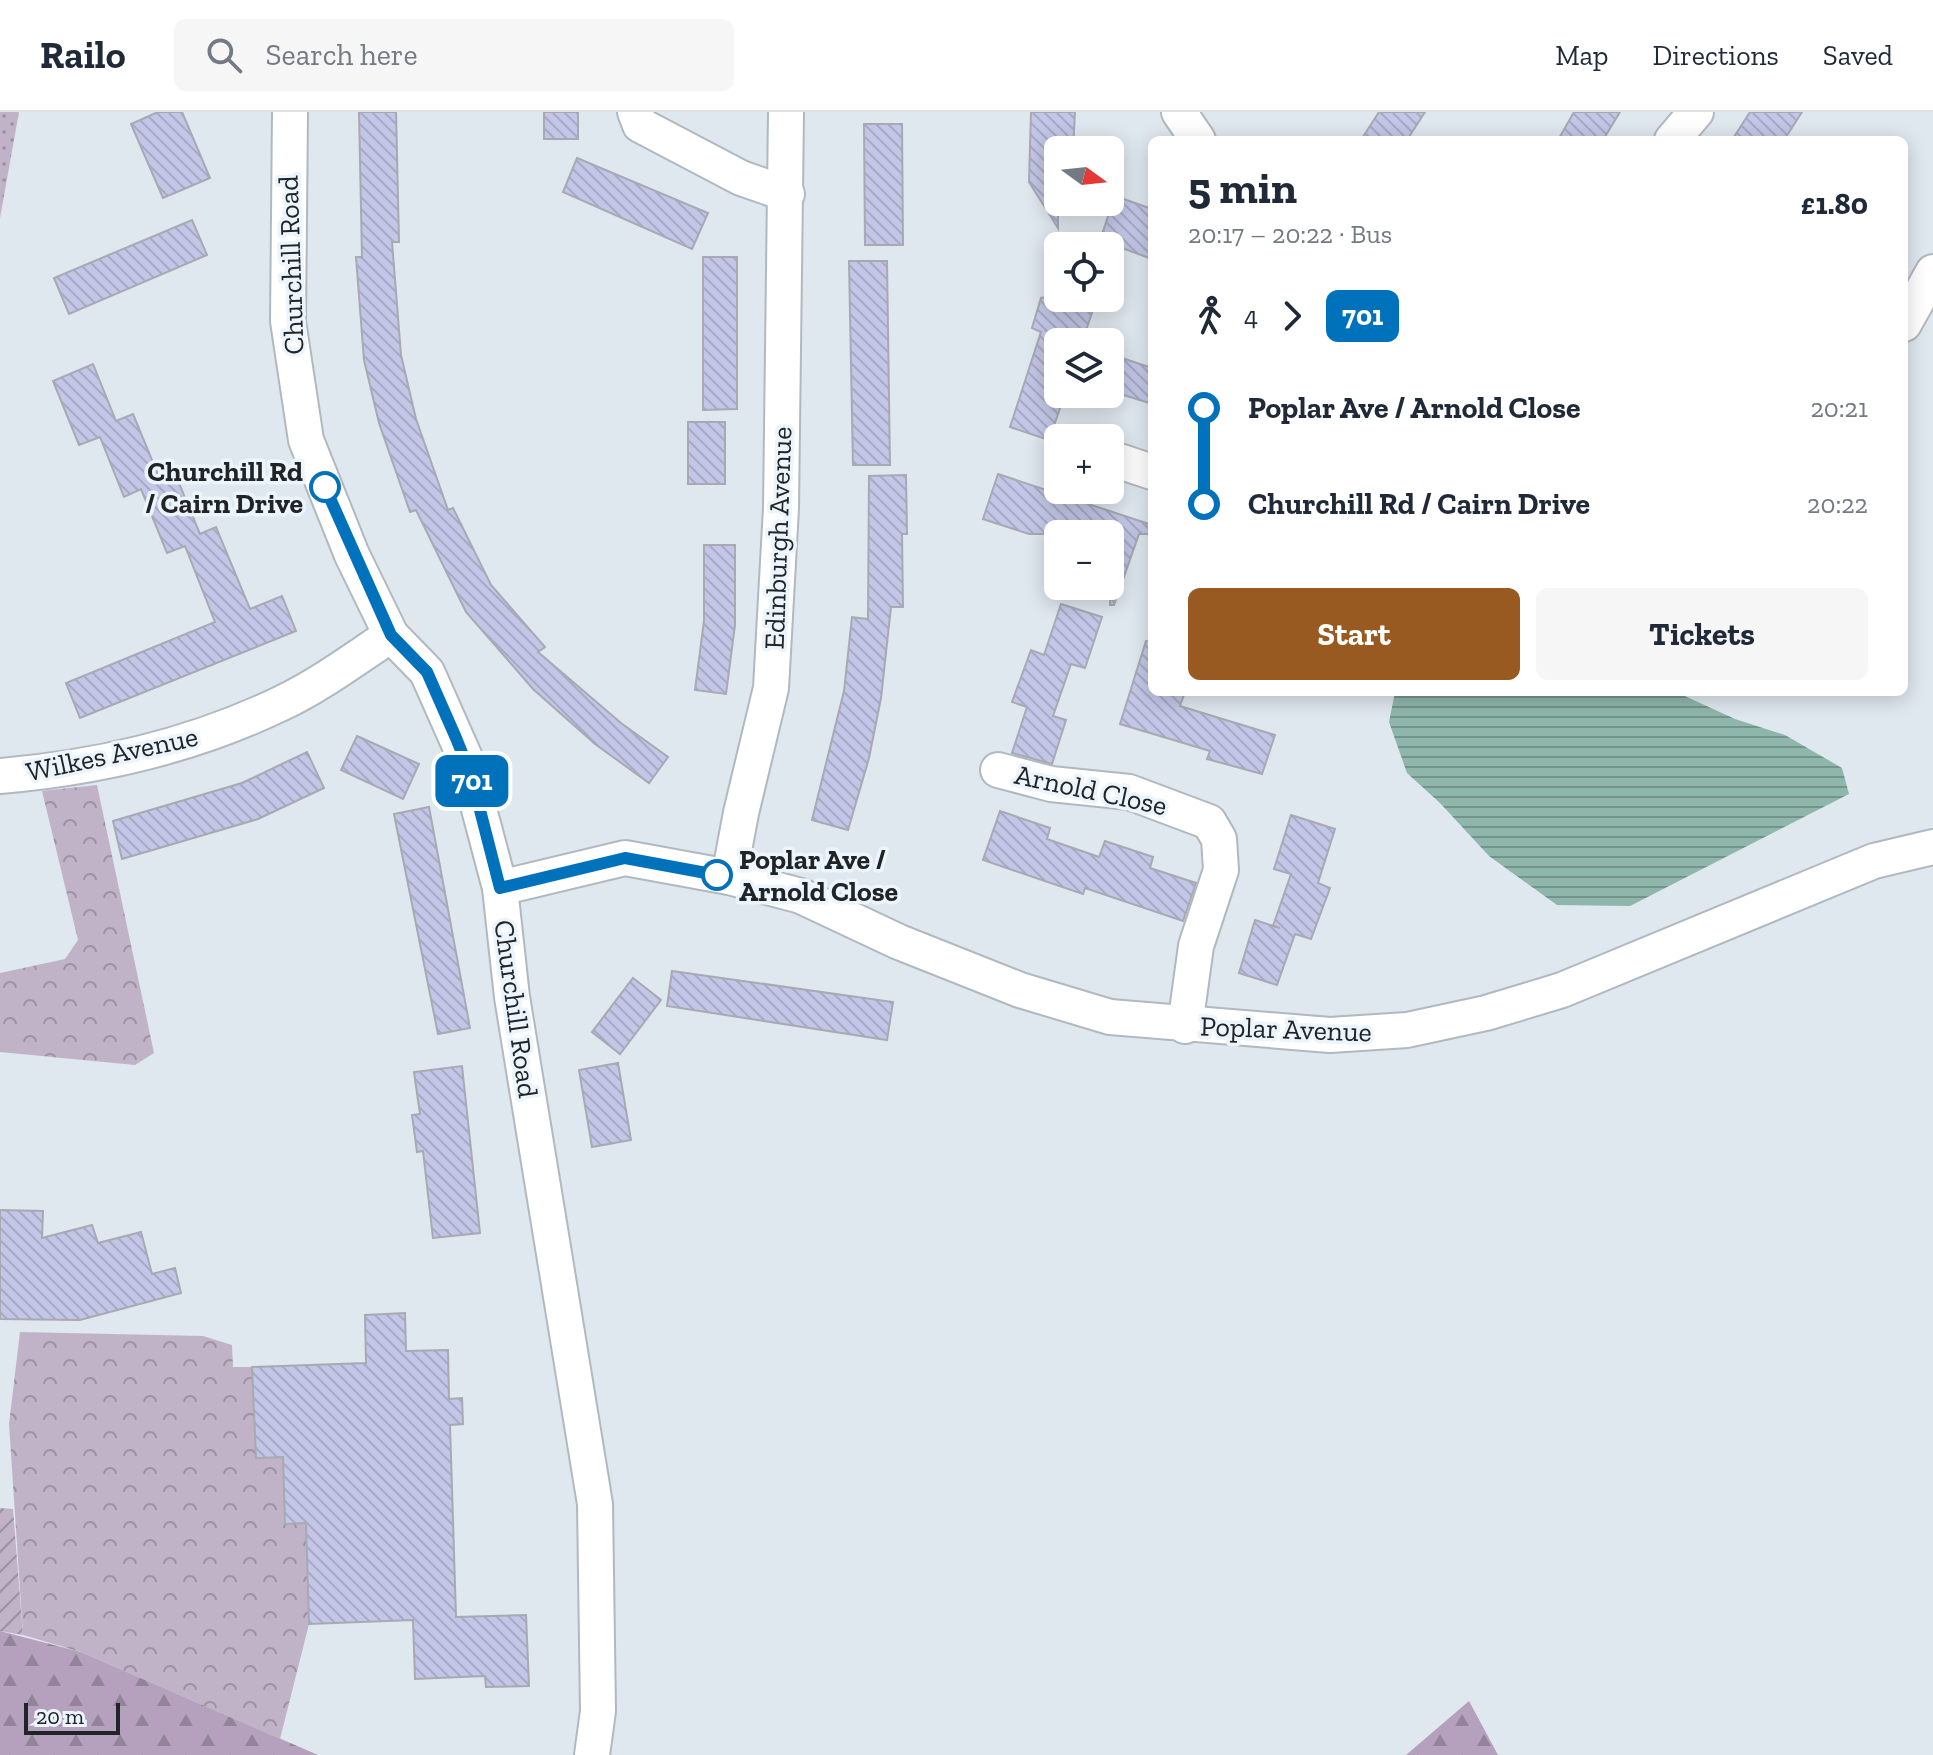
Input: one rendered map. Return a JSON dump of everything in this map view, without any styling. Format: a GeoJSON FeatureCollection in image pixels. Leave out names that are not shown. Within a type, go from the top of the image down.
{"type":"FeatureCollection","features":[{"type":"Feature","properties":{"kind":"street","name":"Churchill Road"},"geometry":{"type":"LineString","coordinates":[[290,112],[288,321],[306,440],[352,555],[391,635],[427,672],[466,760],[500,888],[509,983],[595,1504],[598,1711],[592,1755]]}},
{"type":"Feature","properties":{"kind":"street"},"geometry":{"type":"LineString","coordinates":[[635,112],[640,125],[741,178],[787,194]]}},
{"type":"Feature","properties":{"kind":"street","name":"Edinburgh Avenue"},"geometry":{"type":"LineString","coordinates":[[729,877],[771,688],[781,508],[786,112]]}},
{"type":"Feature","properties":{"kind":"street"},"geometry":{"type":"LineString","coordinates":[[1179,112],[1195,136]]}},
{"type":"Feature","properties":{"kind":"street"},"geometry":{"type":"LineString","coordinates":[[1675,136],[1696,112]]}},
{"type":"Feature","properties":{"kind":"street"},"geometry":{"type":"LineString","coordinates":[[1908,317],[1933,272]]}},
{"type":"Feature","properties":{"kind":"street"},"geometry":{"type":"LineString","coordinates":[[1124,463],[1148,471]]}},
{"type":"Feature","properties":{"kind":"street","name":"Wilkes Avenue"},"geometry":{"type":"LineString","coordinates":[[0,776],[52,772],[189,741],[284,702],[391,635]]}},
{"type":"Feature","properties":{"kind":"street","name":"Arnold Close"},"geometry":{"type":"LineString","coordinates":[[998,770],[1051,784],[1129,792],[1209,822],[1219,839],[1221,870],[1196,946],[1185,1026]]}},
{"type":"Feature","properties":{"kind":"street","name":"Poplar Avenue"},"geometry":{"type":"LineString","coordinates":[[500,888],[625,858],[729,877],[801,896],[899,942],[1020,990],[1110,1017],[1185,1026],[1330,1035],[1407,1030],[1486,1013],[1562,990],[1874,861],[1933,847]]}},
{"type":"Feature","properties":{"kind":"green space"},"geometry":{"type":"Polygon","coordinates":[[[0,112],[19,112],[0,218],[0,112]]]}},
{"type":"Feature","properties":{"kind":"green space"},"geometry":{"type":"Polygon","coordinates":[[[97,785],[154,1053],[135,1065],[0,1052],[0,973],[65,959],[78,940],[42,791],[97,785]]]}},
{"type":"Feature","properties":{"kind":"green space"},"geometry":{"type":"Polygon","coordinates":[[[20,1332],[203,1336],[232,1345],[233,1367],[252,1367],[256,1458],[283,1457],[285,1523],[321,1523],[306,1536],[309,1624],[280,1739],[81,1652],[23,1635],[9,1424],[20,1332]]]}},
{"type":"Feature","properties":{"kind":"green space"},"geometry":{"type":"Polygon","coordinates":[[[0,1508],[13,1509],[23,1635],[0,1631],[0,1508]]]}},
{"type":"Feature","properties":{"kind":"green space"},"geometry":{"type":"Polygon","coordinates":[[[0,1631],[81,1652],[318,1755],[0,1755],[0,1631]]]}},
{"type":"Feature","properties":{"kind":"green space"},"geometry":{"type":"Polygon","coordinates":[[[1469,1701],[1498,1755],[1406,1755],[1469,1701]]]}},
{"type":"Feature","properties":{"kind":"shaded area"},"geometry":{"type":"Polygon","coordinates":[[[1394,696],[1685,696],[1735,719],[1785,735],[1842,768],[1849,794],[1630,906],[1557,905],[1489,856],[1407,773],[1389,722],[1394,696]]]}},
{"type":"Feature","properties":{"kind":"building"},"geometry":{"type":"Polygon","coordinates":[[[158,112],[182,112],[210,178],[163,198],[131,124],[158,112]]]}},
{"type":"Feature","properties":{"kind":"building"},"geometry":{"type":"Polygon","coordinates":[[[359,112],[396,112],[399,242],[392,242],[401,355],[416,419],[448,510],[453,508],[491,585],[545,647],[538,652],[621,723],[668,757],[649,783],[595,744],[533,689],[466,612],[416,510],[410,512],[379,423],[364,360],[356,257],[362,257],[359,112]]]}},
{"type":"Feature","properties":{"kind":"building"},"geometry":{"type":"Polygon","coordinates":[[[544,112],[578,112],[578,139],[544,139],[544,112]]]}},
{"type":"Feature","properties":{"kind":"building"},"geometry":{"type":"Polygon","coordinates":[[[1031,112],[1075,112],[1074,136],[1044,136],[1044,206],[1029,182],[1031,112]]]}},
{"type":"Feature","properties":{"kind":"building"},"geometry":{"type":"Polygon","coordinates":[[[1379,112],[1425,112],[1410,136],[1364,136],[1379,112]]]}},
{"type":"Feature","properties":{"kind":"building"},"geometry":{"type":"Polygon","coordinates":[[[1574,112],[1620,112],[1605,136],[1560,136],[1574,112]]]}},
{"type":"Feature","properties":{"kind":"building"},"geometry":{"type":"Polygon","coordinates":[[[1750,112],[1802,112],[1787,136],[1735,136],[1750,112]]]}},
{"type":"Feature","properties":{"kind":"building"},"geometry":{"type":"Polygon","coordinates":[[[864,124],[902,124],[903,245],[865,245],[864,124]]]}},
{"type":"Feature","properties":{"kind":"building"},"geometry":{"type":"Polygon","coordinates":[[[577,158],[708,213],[692,249],[563,192],[577,158]]]}},
{"type":"Feature","properties":{"kind":"building"},"geometry":{"type":"Polygon","coordinates":[[[1124,199],[1148,208],[1148,258],[1124,249],[1124,232],[1103,232],[1108,216],[1124,216],[1124,199]]]}},
{"type":"Feature","properties":{"kind":"building"},"geometry":{"type":"Polygon","coordinates":[[[1050,216],[1058,216],[1058,228],[1050,216]]]}},
{"type":"Feature","properties":{"kind":"building"},"geometry":{"type":"Polygon","coordinates":[[[192,220],[207,255],[69,314],[54,278],[192,220]]]}},
{"type":"Feature","properties":{"kind":"building"},"geometry":{"type":"Polygon","coordinates":[[[703,257],[737,257],[737,409],[703,410],[703,257]]]}},
{"type":"Feature","properties":{"kind":"building"},"geometry":{"type":"Polygon","coordinates":[[[849,261],[887,261],[890,465],[853,465],[849,261]]]}},
{"type":"Feature","properties":{"kind":"building"},"geometry":{"type":"Polygon","coordinates":[[[1041,298],[1044,298],[1044,312],[1092,312],[1087,328],[1044,328],[1044,408],[1060,408],[1055,424],[1044,424],[1044,438],[1010,427],[1041,332],[1032,328],[1041,298]]]}},
{"type":"Feature","properties":{"kind":"building"},"geometry":{"type":"Polygon","coordinates":[[[1124,359],[1148,367],[1148,403],[1124,395],[1124,359]]]}},
{"type":"Feature","properties":{"kind":"building"},"geometry":{"type":"Polygon","coordinates":[[[93,364],[116,421],[133,414],[159,477],[174,471],[200,534],[216,527],[250,609],[282,596],[296,631],[80,718],[66,683],[215,622],[185,546],[167,553],[141,489],[124,497],[100,437],[79,445],[53,381],[93,364]]]}},
{"type":"Feature","properties":{"kind":"building"},"geometry":{"type":"Polygon","coordinates":[[[688,422],[725,422],[725,484],[688,484],[688,422]]]}},
{"type":"Feature","properties":{"kind":"building"},"geometry":{"type":"Polygon","coordinates":[[[998,474],[1044,489],[1044,504],[1089,504],[1148,524],[1148,534],[1139,534],[1124,577],[1124,520],[1044,520],[1044,534],[1029,534],[983,519],[998,474]]]}},
{"type":"Feature","properties":{"kind":"building"},"geometry":{"type":"Polygon","coordinates":[[[906,475],[907,534],[902,534],[903,607],[891,607],[881,698],[869,758],[848,830],[812,820],[844,691],[852,617],[868,619],[869,476],[906,475]]]}},
{"type":"Feature","properties":{"kind":"building"},"geometry":{"type":"Polygon","coordinates":[[[704,545],[735,545],[735,625],[726,694],[695,690],[704,621],[704,545]]]}},
{"type":"Feature","properties":{"kind":"building"},"geometry":{"type":"Polygon","coordinates":[[[1061,604],[1102,617],[1085,668],[1071,664],[1053,716],[1066,720],[1052,764],[1012,753],[1027,707],[1012,702],[1031,650],[1044,655],[1061,604]]]}},
{"type":"Feature","properties":{"kind":"building"},"geometry":{"type":"Polygon","coordinates":[[[1146,641],[1148,696],[1184,696],[1180,706],[1275,735],[1262,774],[1207,759],[1210,751],[1120,724],[1146,641]]]}},
{"type":"Feature","properties":{"kind":"building"},"geometry":{"type":"Polygon","coordinates":[[[357,736],[419,764],[403,799],[341,770],[357,736]]]}},
{"type":"Feature","properties":{"kind":"building"},"geometry":{"type":"Polygon","coordinates":[[[307,752],[324,788],[258,819],[122,859],[113,821],[242,783],[307,752]]]}},
{"type":"Feature","properties":{"kind":"building"},"geometry":{"type":"Polygon","coordinates":[[[429,807],[470,1028],[438,1034],[394,814],[429,807]]]}},
{"type":"Feature","properties":{"kind":"building"},"geometry":{"type":"Polygon","coordinates":[[[1000,811],[1050,828],[1047,839],[1099,857],[1105,841],[1153,857],[1150,868],[1196,883],[1183,921],[1085,888],[1083,894],[983,860],[1000,811]]]}},
{"type":"Feature","properties":{"kind":"building"},"geometry":{"type":"Polygon","coordinates":[[[1291,815],[1335,829],[1318,883],[1330,888],[1311,939],[1295,934],[1277,985],[1239,973],[1255,920],[1273,926],[1291,874],[1274,869],[1291,815]]]}},
{"type":"Feature","properties":{"kind":"building"},"geometry":{"type":"Polygon","coordinates":[[[672,971],[893,1002],[887,1040],[667,1006],[672,971]]]}},
{"type":"Feature","properties":{"kind":"building"},"geometry":{"type":"Polygon","coordinates":[[[633,978],[661,1000],[620,1054],[592,1032],[633,978]]]}},
{"type":"Feature","properties":{"kind":"building"},"geometry":{"type":"Polygon","coordinates":[[[618,1063],[631,1140],[592,1147],[579,1070],[618,1063]]]}},
{"type":"Feature","properties":{"kind":"building"},"geometry":{"type":"Polygon","coordinates":[[[462,1066],[480,1233],[433,1238],[423,1151],[417,1152],[412,1115],[420,1114],[414,1072],[462,1066]]]}},
{"type":"Feature","properties":{"kind":"building"},"geometry":{"type":"Polygon","coordinates":[[[0,1210],[43,1211],[42,1238],[92,1225],[98,1243],[141,1232],[152,1274],[175,1268],[181,1293],[80,1320],[0,1319],[0,1210]]]}},
{"type":"Feature","properties":{"kind":"building"},"geometry":{"type":"Polygon","coordinates":[[[405,1313],[406,1351],[448,1350],[449,1399],[462,1398],[463,1424],[450,1425],[456,1617],[526,1615],[529,1686],[486,1687],[485,1676],[415,1679],[413,1620],[309,1624],[306,1523],[285,1524],[283,1457],[256,1458],[252,1367],[366,1363],[365,1315],[405,1313]]]}},
{"type":"Feature","properties":{"kind":"bus line","name":"701"},"geometry":{"type":"LineString","coordinates":[[325,487],[352,555],[391,635],[427,672],[466,760],[500,888],[625,858],[717,875]]}},
{"type":"Feature","properties":{"kind":"place","name":"Churchill Rd / Cairn Drive"},"geometry":{"type":"Point","coordinates":[325,487]}},
{"type":"Feature","properties":{"kind":"place","name":"Poplar Ave / Arnold Close"},"geometry":{"type":"Point","coordinates":[717,875]}}]}
